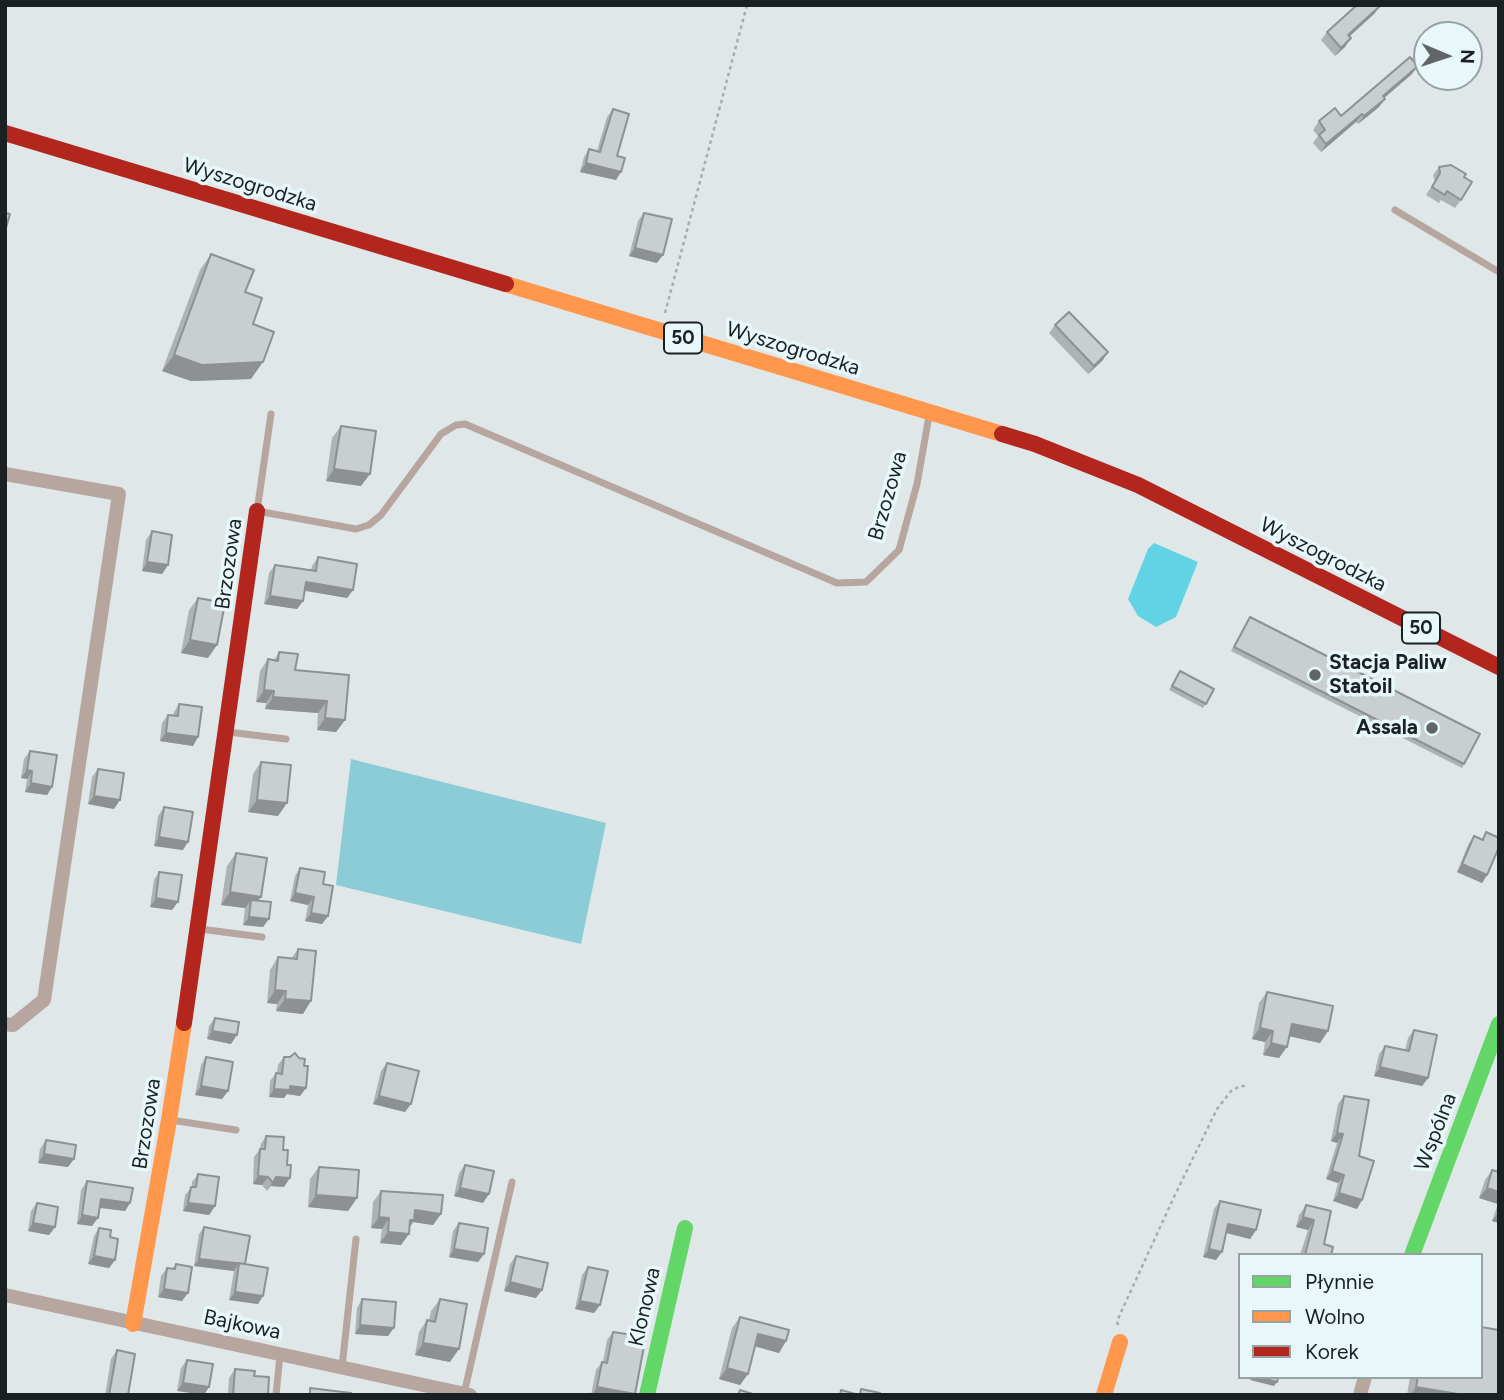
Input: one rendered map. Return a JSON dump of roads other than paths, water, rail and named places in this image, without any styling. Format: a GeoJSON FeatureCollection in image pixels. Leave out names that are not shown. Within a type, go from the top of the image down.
{"type":"FeatureCollection","features":[{"type":"Feature","properties":{"kind":"main road","name":"Wyszogrodzka"},"geometry":{"type":"LineString","coordinates":[[5,133],[1035,444],[1138,485],[1499,667]]}},
{"type":"Feature","properties":{"kind":"main road","name":"Brzozowa"},"geometry":{"type":"LineString","coordinates":[[133,1324],[169,1120],[257,511]]}},
{"type":"Feature","properties":{"kind":"main road","name":"Wspólna"},"geometry":{"type":"LineString","coordinates":[[1413,1253],[1499,1024]]}},
{"type":"Feature","properties":{"kind":"main road","name":"Klonowa"},"geometry":{"type":"LineString","coordinates":[[647,1395],[685,1228]]}},
{"type":"Feature","properties":{"kind":"main road"},"geometry":{"type":"LineString","coordinates":[[1104,1395],[1119,1342]]}},
{"type":"Feature","properties":{"kind":"street"},"geometry":{"type":"LineString","coordinates":[[5,474],[119,494],[44,1000],[13,1025],[5,1024]]}},
{"type":"Feature","properties":{"kind":"street","name":"Bajkowa"},"geometry":{"type":"LineString","coordinates":[[5,1295],[342,1368],[435,1391],[467,1394]]}},
{"type":"Feature","properties":{"kind":"lane"},"geometry":{"type":"LineString","coordinates":[[1395,210],[1499,272]]}},
{"type":"Feature","properties":{"kind":"lane","name":"Brzozowa"},"geometry":{"type":"LineString","coordinates":[[257,511],[356,528],[369,525],[381,515],[441,434],[456,425],[465,424],[837,583],[866,582],[899,550],[917,484],[930,411]]}},
{"type":"Feature","properties":{"kind":"lane"},"geometry":{"type":"LineString","coordinates":[[257,511],[271,414]]}},
{"type":"Feature","properties":{"kind":"lane"},"geometry":{"type":"LineString","coordinates":[[226,731],[286,739]]}},
{"type":"Feature","properties":{"kind":"lane"},"geometry":{"type":"LineString","coordinates":[[198,928],[262,937]]}},
{"type":"Feature","properties":{"kind":"lane"},"geometry":{"type":"LineString","coordinates":[[169,1120],[236,1130]]}},
{"type":"Feature","properties":{"kind":"lane"},"geometry":{"type":"LineString","coordinates":[[467,1394],[512,1182]]}},
{"type":"Feature","properties":{"kind":"lane"},"geometry":{"type":"LineString","coordinates":[[342,1368],[356,1239]]}},
{"type":"Feature","properties":{"kind":"lane"},"geometry":{"type":"LineString","coordinates":[[276,1395],[280,1355]]}},
{"type":"Feature","properties":{"kind":"place","name":"Stacja Paliw Statoil"},"geometry":{"type":"Point","coordinates":[1315,675]}},
{"type":"Feature","properties":{"kind":"place","name":"Assala"},"geometry":{"type":"Point","coordinates":[1432,728]}}]}
